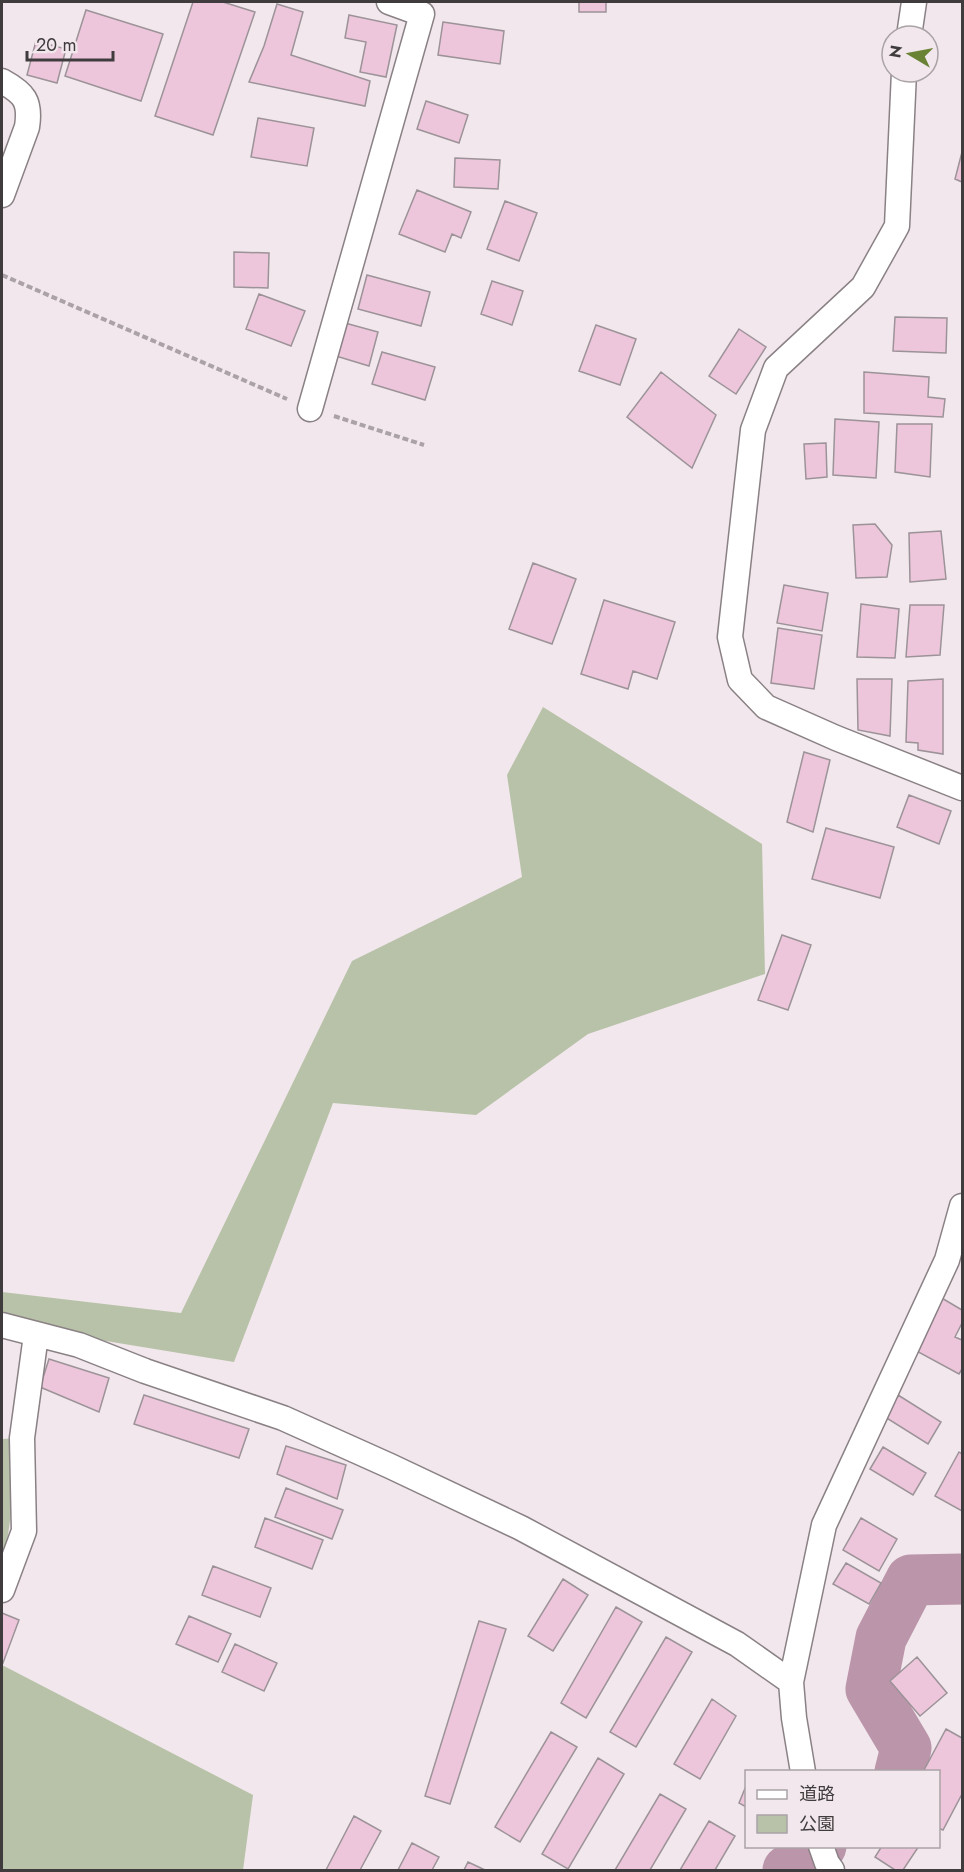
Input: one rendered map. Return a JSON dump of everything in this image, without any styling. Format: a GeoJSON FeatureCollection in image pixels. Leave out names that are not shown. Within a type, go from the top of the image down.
{"type":"FeatureCollection","features":[{"type":"Feature","properties":{"kind":"street"},"geometry":{"type":"LineString","coordinates":[[310,409],[422,14],[389,2]]}},
{"type":"Feature","properties":{"kind":"street"},"geometry":{"type":"LineString","coordinates":[[911,24],[914,2]]}},
{"type":"Feature","properties":{"kind":"street"},"geometry":{"type":"LineString","coordinates":[[2,81],[16,89],[27,100],[29,116],[2,195]]}},
{"type":"Feature","properties":{"kind":"street"},"geometry":{"type":"LineString","coordinates":[[903,84],[897,226],[863,286],[776,368],[753,429],[730,637],[740,680],[766,707],[836,738],[963,788]]}},
{"type":"Feature","properties":{"kind":"street"},"geometry":{"type":"LineString","coordinates":[[803,1770],[791,1682],[824,1524],[947,1260],[963,1206]]}},
{"type":"Feature","properties":{"kind":"street"},"geometry":{"type":"LineString","coordinates":[[2,1325],[79,1345],[283,1418],[390,1466],[521,1528],[727,1638],[791,1682]]}},
{"type":"Feature","properties":{"kind":"street"},"geometry":{"type":"LineString","coordinates":[[2,1590],[24,1531],[22,1438],[36,1335]]}},
{"type":"Feature","properties":{"kind":"path"},"geometry":{"type":"LineString","coordinates":[[2,276],[310,409],[424,445]]}},
{"type":"Feature","properties":{"kind":"green space"},"geometry":{"type":"Polygon","coordinates":[[[543,707],[762,844],[765,974],[588,1034],[476,1115],[333,1103],[234,1362],[2,1324],[2,1292],[181,1313],[352,961],[522,877],[507,775],[543,707]]]}},
{"type":"Feature","properties":{"kind":"green space"},"geometry":{"type":"Polygon","coordinates":[[[22,1438],[2,1576],[2,1439],[22,1438]]]}},
{"type":"Feature","properties":{"kind":"green space"},"geometry":{"type":"Polygon","coordinates":[[[2,1665],[253,1795],[243,1870],[2,1870],[2,1665]]]}},
{"type":"Feature","properties":{"kind":"building"},"geometry":{"type":"Polygon","coordinates":[[[193,2],[223,2],[255,12],[213,135],[155,116],[193,2]]]}},
{"type":"Feature","properties":{"kind":"building"},"geometry":{"type":"Polygon","coordinates":[[[579,2],[606,2],[606,12],[579,12],[579,2]]]}},
{"type":"Feature","properties":{"kind":"building"},"geometry":{"type":"Polygon","coordinates":[[[277,4],[303,12],[291,55],[370,81],[365,106],[249,82],[264,46],[277,4]]]}},
{"type":"Feature","properties":{"kind":"building"},"geometry":{"type":"Polygon","coordinates":[[[86,10],[163,34],[141,101],[65,76],[86,10]]]}},
{"type":"Feature","properties":{"kind":"building"},"geometry":{"type":"Polygon","coordinates":[[[349,15],[397,25],[386,77],[360,72],[366,42],[345,38],[349,15]]]}},
{"type":"Feature","properties":{"kind":"building"},"geometry":{"type":"Polygon","coordinates":[[[443,22],[504,31],[500,64],[438,55],[443,22]]]}},
{"type":"Feature","properties":{"kind":"building"},"geometry":{"type":"Polygon","coordinates":[[[36,41],[66,49],[57,83],[27,75],[36,41]]]}},
{"type":"Feature","properties":{"kind":"building"},"geometry":{"type":"Polygon","coordinates":[[[426,101],[468,115],[459,143],[417,129],[426,101]]]}},
{"type":"Feature","properties":{"kind":"building"},"geometry":{"type":"Polygon","coordinates":[[[258,118],[314,128],[307,166],[251,157],[258,118]]]}},
{"type":"Feature","properties":{"kind":"building"},"geometry":{"type":"Polygon","coordinates":[[[962,152],[962,182],[955,179],[962,152]]]}},
{"type":"Feature","properties":{"kind":"building"},"geometry":{"type":"Polygon","coordinates":[[[455,158],[500,160],[498,189],[454,187],[455,158]]]}},
{"type":"Feature","properties":{"kind":"building"},"geometry":{"type":"Polygon","coordinates":[[[417,190],[471,212],[461,238],[452,234],[445,252],[399,234],[417,190]]]}},
{"type":"Feature","properties":{"kind":"building"},"geometry":{"type":"Polygon","coordinates":[[[505,201],[537,213],[519,261],[487,249],[505,201]]]}},
{"type":"Feature","properties":{"kind":"building"},"geometry":{"type":"Polygon","coordinates":[[[234,252],[269,253],[268,288],[234,287],[234,252]]]}},
{"type":"Feature","properties":{"kind":"building"},"geometry":{"type":"Polygon","coordinates":[[[367,275],[430,292],[421,326],[358,309],[367,275]]]}},
{"type":"Feature","properties":{"kind":"building"},"geometry":{"type":"Polygon","coordinates":[[[492,281],[523,291],[512,325],[481,314],[492,281]]]}},
{"type":"Feature","properties":{"kind":"building"},"geometry":{"type":"Polygon","coordinates":[[[259,294],[305,311],[291,346],[246,329],[259,294]]]}},
{"type":"Feature","properties":{"kind":"building"},"geometry":{"type":"Polygon","coordinates":[[[895,317],[947,318],[946,353],[893,351],[895,317]]]}},
{"type":"Feature","properties":{"kind":"building"},"geometry":{"type":"Polygon","coordinates":[[[345,323],[378,332],[369,366],[336,356],[345,323]]]}},
{"type":"Feature","properties":{"kind":"building"},"geometry":{"type":"Polygon","coordinates":[[[596,325],[636,339],[620,385],[579,371],[596,325]]]}},
{"type":"Feature","properties":{"kind":"building"},"geometry":{"type":"Polygon","coordinates":[[[739,329],[766,347],[736,394],[709,376],[739,329]]]}},
{"type":"Feature","properties":{"kind":"building"},"geometry":{"type":"Polygon","coordinates":[[[382,352],[435,367],[425,400],[372,384],[382,352]]]}},
{"type":"Feature","properties":{"kind":"building"},"geometry":{"type":"Polygon","coordinates":[[[661,372],[716,415],[692,468],[627,417],[661,372]]]}},
{"type":"Feature","properties":{"kind":"building"},"geometry":{"type":"Polygon","coordinates":[[[864,372],[929,377],[928,397],[945,399],[943,417],[864,413],[864,372]]]}},
{"type":"Feature","properties":{"kind":"building"},"geometry":{"type":"Polygon","coordinates":[[[835,419],[879,422],[876,478],[833,475],[835,419]]]}},
{"type":"Feature","properties":{"kind":"building"},"geometry":{"type":"Polygon","coordinates":[[[897,424],[932,424],[930,477],[895,472],[897,424]]]}},
{"type":"Feature","properties":{"kind":"building"},"geometry":{"type":"Polygon","coordinates":[[[826,443],[827,477],[806,479],[804,444],[826,443]]]}},
{"type":"Feature","properties":{"kind":"building"},"geometry":{"type":"Polygon","coordinates":[[[875,524],[892,545],[887,577],[856,578],[853,525],[875,524]]]}},
{"type":"Feature","properties":{"kind":"building"},"geometry":{"type":"Polygon","coordinates":[[[941,531],[946,579],[910,582],[909,533],[941,531]]]}},
{"type":"Feature","properties":{"kind":"building"},"geometry":{"type":"Polygon","coordinates":[[[533,563],[576,579],[552,644],[509,629],[533,563]]]}},
{"type":"Feature","properties":{"kind":"building"},"geometry":{"type":"Polygon","coordinates":[[[784,585],[828,593],[822,631],[777,623],[784,585]]]}},
{"type":"Feature","properties":{"kind":"building"},"geometry":{"type":"Polygon","coordinates":[[[604,600],[675,622],[657,679],[633,671],[628,689],[581,674],[604,600]]]}},
{"type":"Feature","properties":{"kind":"building"},"geometry":{"type":"Polygon","coordinates":[[[861,604],[899,609],[895,658],[857,657],[861,604]]]}},
{"type":"Feature","properties":{"kind":"building"},"geometry":{"type":"Polygon","coordinates":[[[910,605],[944,605],[940,655],[906,657],[910,605]]]}},
{"type":"Feature","properties":{"kind":"building"},"geometry":{"type":"Polygon","coordinates":[[[778,628],[822,635],[814,689],[771,683],[778,628]]]}},
{"type":"Feature","properties":{"kind":"building"},"geometry":{"type":"Polygon","coordinates":[[[857,679],[892,679],[890,736],[858,730],[857,679]]]}},
{"type":"Feature","properties":{"kind":"building"},"geometry":{"type":"Polygon","coordinates":[[[943,679],[943,754],[918,750],[918,743],[906,742],[908,681],[943,679]]]}},
{"type":"Feature","properties":{"kind":"building"},"geometry":{"type":"Polygon","coordinates":[[[804,752],[830,760],[813,832],[787,822],[804,752]]]}},
{"type":"Feature","properties":{"kind":"building"},"geometry":{"type":"Polygon","coordinates":[[[909,795],[951,811],[939,844],[897,827],[909,795]]]}},
{"type":"Feature","properties":{"kind":"building"},"geometry":{"type":"Polygon","coordinates":[[[826,828],[894,847],[880,898],[812,879],[826,828]]]}},
{"type":"Feature","properties":{"kind":"building"},"geometry":{"type":"Polygon","coordinates":[[[782,935],[811,945],[788,1010],[758,1000],[782,935]]]}},
{"type":"Feature","properties":{"kind":"building"},"geometry":{"type":"Polygon","coordinates":[[[940,1297],[962,1310],[962,1323],[955,1337],[962,1340],[962,1369],[959,1374],[911,1348],[940,1297]]]}},
{"type":"Feature","properties":{"kind":"building"},"geometry":{"type":"Polygon","coordinates":[[[49,1359],[109,1378],[99,1412],[40,1387],[49,1359]]]}},
{"type":"Feature","properties":{"kind":"building"},"geometry":{"type":"Polygon","coordinates":[[[144,1395],[249,1429],[239,1458],[134,1424],[144,1395]]]}},
{"type":"Feature","properties":{"kind":"building"},"geometry":{"type":"Polygon","coordinates":[[[898,1395],[941,1422],[928,1444],[885,1417],[898,1395]]]}},
{"type":"Feature","properties":{"kind":"building"},"geometry":{"type":"Polygon","coordinates":[[[286,1446],[346,1465],[337,1499],[277,1474],[286,1446]]]}},
{"type":"Feature","properties":{"kind":"building"},"geometry":{"type":"Polygon","coordinates":[[[883,1447],[926,1473],[913,1495],[870,1469],[883,1447]]]}},
{"type":"Feature","properties":{"kind":"building"},"geometry":{"type":"Polygon","coordinates":[[[959,1452],[962,1454],[962,1511],[935,1496],[959,1452]]]}},
{"type":"Feature","properties":{"kind":"building"},"geometry":{"type":"Polygon","coordinates":[[[286,1488],[343,1510],[332,1539],[275,1517],[286,1488]]]}},
{"type":"Feature","properties":{"kind":"building"},"geometry":{"type":"Polygon","coordinates":[[[265,1518],[323,1540],[312,1569],[255,1547],[265,1518]]]}},
{"type":"Feature","properties":{"kind":"building"},"geometry":{"type":"Polygon","coordinates":[[[861,1518],[897,1539],[879,1571],[843,1550],[861,1518]]]}},
{"type":"Feature","properties":{"kind":"building"},"geometry":{"type":"Polygon","coordinates":[[[846,1563],[881,1583],[869,1604],[833,1584],[846,1563]]]}},
{"type":"Feature","properties":{"kind":"building"},"geometry":{"type":"Polygon","coordinates":[[[213,1566],[271,1588],[260,1617],[202,1595],[213,1566]]]}},
{"type":"Feature","properties":{"kind":"building"},"geometry":{"type":"Polygon","coordinates":[[[563,1579],[588,1595],[553,1651],[528,1636],[563,1579]]]}},
{"type":"Feature","properties":{"kind":"building"},"geometry":{"type":"Polygon","coordinates":[[[616,1607],[642,1622],[586,1718],[561,1703],[616,1607]]]}},
{"type":"Feature","properties":{"kind":"building"},"geometry":{"type":"Polygon","coordinates":[[[2,1613],[19,1620],[3,1663],[2,1662],[2,1613]]]}},
{"type":"Feature","properties":{"kind":"building"},"geometry":{"type":"Polygon","coordinates":[[[189,1616],[231,1634],[218,1662],[176,1644],[189,1616]]]}},
{"type":"Feature","properties":{"kind":"building"},"geometry":{"type":"Polygon","coordinates":[[[479,1621],[506,1629],[450,1804],[425,1796],[479,1621]]]}},
{"type":"Feature","properties":{"kind":"building"},"geometry":{"type":"Polygon","coordinates":[[[666,1637],[692,1652],[636,1747],[610,1732],[666,1637]]]}},
{"type":"Feature","properties":{"kind":"building"},"geometry":{"type":"Polygon","coordinates":[[[235,1644],[277,1663],[264,1691],[222,1672],[235,1644]]]}},
{"type":"Feature","properties":{"kind":"building"},"geometry":{"type":"Polygon","coordinates":[[[917,1657],[947,1693],[920,1716],[890,1681],[917,1657]]]}},
{"type":"Feature","properties":{"kind":"building"},"geometry":{"type":"Polygon","coordinates":[[[712,1699],[736,1716],[700,1779],[674,1764],[712,1699]]]}},
{"type":"Feature","properties":{"kind":"building"},"geometry":{"type":"Polygon","coordinates":[[[946,1729],[962,1738],[962,1794],[943,1830],[940,1829],[940,1770],[924,1770],[946,1729]]]}},
{"type":"Feature","properties":{"kind":"building"},"geometry":{"type":"Polygon","coordinates":[[[551,1732],[577,1747],[520,1842],[495,1827],[551,1732]]]}},
{"type":"Feature","properties":{"kind":"building"},"geometry":{"type":"Polygon","coordinates":[[[598,1758],[624,1774],[568,1869],[542,1854],[598,1758]]]}},
{"type":"Feature","properties":{"kind":"building"},"geometry":{"type":"Polygon","coordinates":[[[745,1788],[745,1806],[739,1803],[745,1788]]]}},
{"type":"Feature","properties":{"kind":"building"},"geometry":{"type":"Polygon","coordinates":[[[660,1794],[686,1809],[650,1870],[615,1870],[660,1794]]]}},
{"type":"Feature","properties":{"kind":"building"},"geometry":{"type":"Polygon","coordinates":[[[354,1816],[381,1831],[360,1870],[326,1870],[354,1816]]]}},
{"type":"Feature","properties":{"kind":"building"},"geometry":{"type":"Polygon","coordinates":[[[709,1821],[735,1836],[715,1870],[680,1870],[709,1821]]]}},
{"type":"Feature","properties":{"kind":"building"},"geometry":{"type":"Polygon","coordinates":[[[412,1843],[439,1857],[432,1870],[398,1870],[412,1843]]]}},
{"type":"Feature","properties":{"kind":"building"},"geometry":{"type":"Polygon","coordinates":[[[881,1848],[918,1848],[903,1870],[895,1870],[875,1857],[881,1848]]]}},
{"type":"Feature","properties":{"kind":"building"},"geometry":{"type":"Polygon","coordinates":[[[468,1862],[485,1870],[464,1870],[468,1862]]]}},
{"type":"Feature","properties":{"kind":"waterway"},"geometry":{"type":"LineString","coordinates":[[900,1770],[906,1748],[871,1689],[881,1638],[911,1580],[962,1579]]}},
{"type":"Feature","properties":{"kind":"waterway"},"geometry":{"type":"LineString","coordinates":[[788,1870],[818,1848]]}}]}
